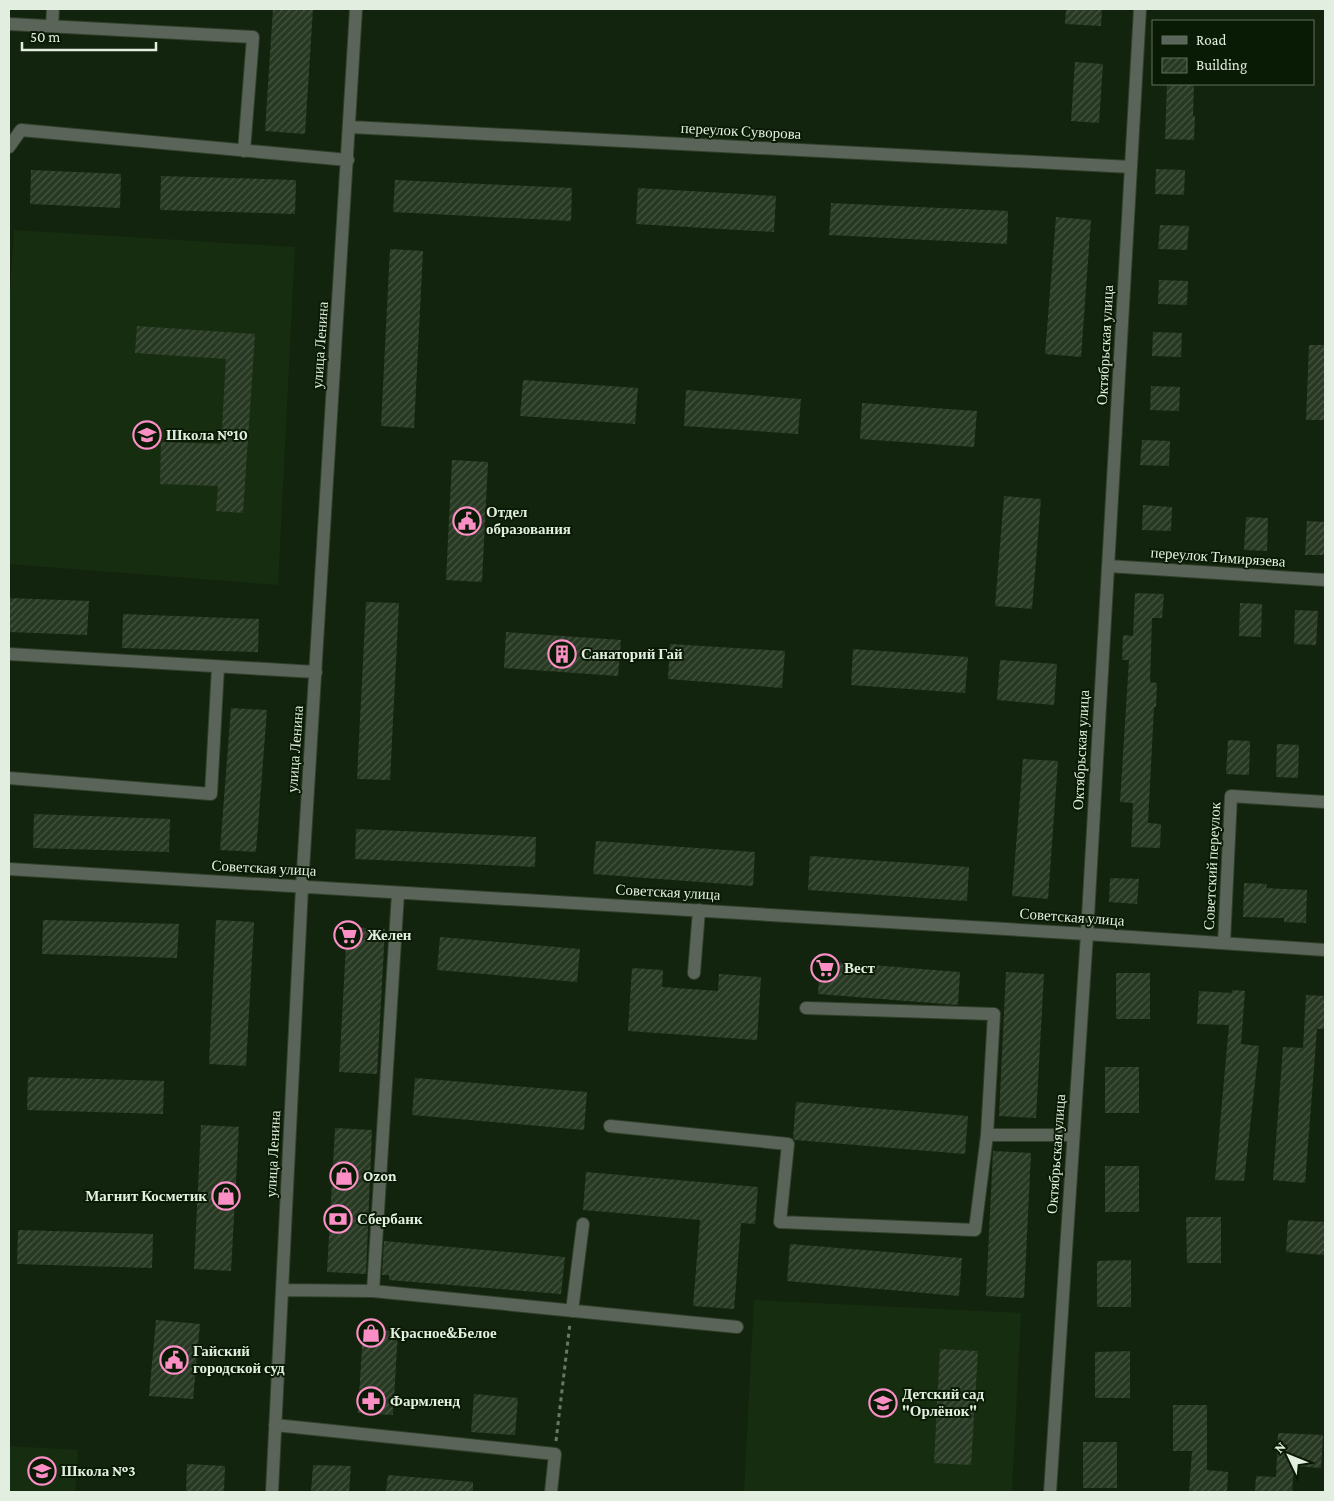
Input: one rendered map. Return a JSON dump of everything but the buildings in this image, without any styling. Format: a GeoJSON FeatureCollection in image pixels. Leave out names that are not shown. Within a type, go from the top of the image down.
{"type":"FeatureCollection","features":[{"type":"Feature","properties":{"kind":"street"},"geometry":{"type":"LineString","coordinates":[[52,26],[53,9]]}},
{"type":"Feature","properties":{"kind":"street","name":"улица Ленина"},"geometry":{"type":"LineString","coordinates":[[272,1492],[302,887],[356,9]]}},
{"type":"Feature","properties":{"kind":"street","name":"Октябрьская улица"},"geometry":{"type":"LineString","coordinates":[[1050,1492],[1087,934],[1140,9]]}},
{"type":"Feature","properties":{"kind":"street"},"geometry":{"type":"LineString","coordinates":[[9,24],[252,37],[244,151]]}},
{"type":"Feature","properties":{"kind":"street","name":"переулок Суворова"},"geometry":{"type":"LineString","coordinates":[[350,127],[1131,167]]}},
{"type":"Feature","properties":{"kind":"street"},"geometry":{"type":"LineString","coordinates":[[9,147],[21,130],[348,160]]}},
{"type":"Feature","properties":{"kind":"street","name":"переулок Тимирязева"},"geometry":{"type":"LineString","coordinates":[[1108,566],[1325,580]]}},
{"type":"Feature","properties":{"kind":"street"},"geometry":{"type":"LineString","coordinates":[[9,654],[316,672]]}},
{"type":"Feature","properties":{"kind":"street"},"geometry":{"type":"LineString","coordinates":[[9,778],[211,794],[218,667]]}},
{"type":"Feature","properties":{"kind":"street","name":"Советский переулок"},"geometry":{"type":"LineString","coordinates":[[1224,943],[1231,796],[1325,802]]}},
{"type":"Feature","properties":{"kind":"street","name":"Советская улица"},"geometry":{"type":"LineString","coordinates":[[9,869],[1325,950]]}},
{"type":"Feature","properties":{"kind":"street"},"geometry":{"type":"LineString","coordinates":[[373,1291],[398,892]]}},
{"type":"Feature","properties":{"kind":"street"},"geometry":{"type":"LineString","coordinates":[[694,974],[699,910]]}},
{"type":"Feature","properties":{"kind":"street"},"geometry":{"type":"LineString","coordinates":[[610,1126],[788,1144],[780,1222],[975,1230],[987,1135],[994,1014],[806,1008]]}},
{"type":"Feature","properties":{"kind":"street"},"geometry":{"type":"LineString","coordinates":[[987,1135],[1074,1135]]}},
{"type":"Feature","properties":{"kind":"street"},"geometry":{"type":"LineString","coordinates":[[572,1311],[582,1224]]}},
{"type":"Feature","properties":{"kind":"street"},"geometry":{"type":"LineString","coordinates":[[282,1290],[373,1291],[737,1327]]}},
{"type":"Feature","properties":{"kind":"street"},"geometry":{"type":"LineString","coordinates":[[275,1425],[555,1454],[550,1492]]}},
{"type":"Feature","properties":{"kind":"path"},"geometry":{"type":"LineString","coordinates":[[555,1454],[572,1311]]}},
{"type":"Feature","properties":{"kind":"shaded area","name":"Школа №10"},"geometry":{"type":"Polygon","coordinates":[[[14,230],[295,247],[278,585],[9,564],[9,306],[14,230]]]}},
{"type":"Feature","properties":{"kind":"shaded area","name":"Детский сад \"Орлёнок\""},"geometry":{"type":"Polygon","coordinates":[[[754,1300],[1021,1313],[1012,1492],[744,1492],[754,1300]]]}},
{"type":"Feature","properties":{"kind":"shaded area","name":"Школа №3"},"geometry":{"type":"Polygon","coordinates":[[[9,1446],[78,1450],[75,1492],[9,1492],[9,1446]]]}},
{"type":"Feature","properties":{"kind":"place","name":"Школа №10"},"geometry":{"type":"Point","coordinates":[147,435]}},
{"type":"Feature","properties":{"kind":"place","name":"Отдел образования"},"geometry":{"type":"Point","coordinates":[467,521]}},
{"type":"Feature","properties":{"kind":"place","name":"Санаторий Гай"},"geometry":{"type":"Point","coordinates":[562,654]}},
{"type":"Feature","properties":{"kind":"place","name":"Желен"},"geometry":{"type":"Point","coordinates":[348,935]}},
{"type":"Feature","properties":{"kind":"place","name":"Вест"},"geometry":{"type":"Point","coordinates":[825,968]}},
{"type":"Feature","properties":{"kind":"place","name":"Ozon"},"geometry":{"type":"Point","coordinates":[344,1176]}},
{"type":"Feature","properties":{"kind":"place","name":"Магнит Косметик"},"geometry":{"type":"Point","coordinates":[226,1196]}},
{"type":"Feature","properties":{"kind":"place","name":"Сбербанк"},"geometry":{"type":"Point","coordinates":[338,1219]}},
{"type":"Feature","properties":{"kind":"place","name":"Красное&Белое"},"geometry":{"type":"Point","coordinates":[371,1333]}},
{"type":"Feature","properties":{"kind":"place","name":"Гайский городской суд"},"geometry":{"type":"Point","coordinates":[174,1360]}},
{"type":"Feature","properties":{"kind":"place","name":"Фармленд"},"geometry":{"type":"Point","coordinates":[371,1401]}},
{"type":"Feature","properties":{"kind":"place","name":"Детский сад \"Орлёнок\""},"geometry":{"type":"Point","coordinates":[883,1403]}},
{"type":"Feature","properties":{"kind":"place","name":"Школа №3"},"geometry":{"type":"Point","coordinates":[42,1471]}}]}
